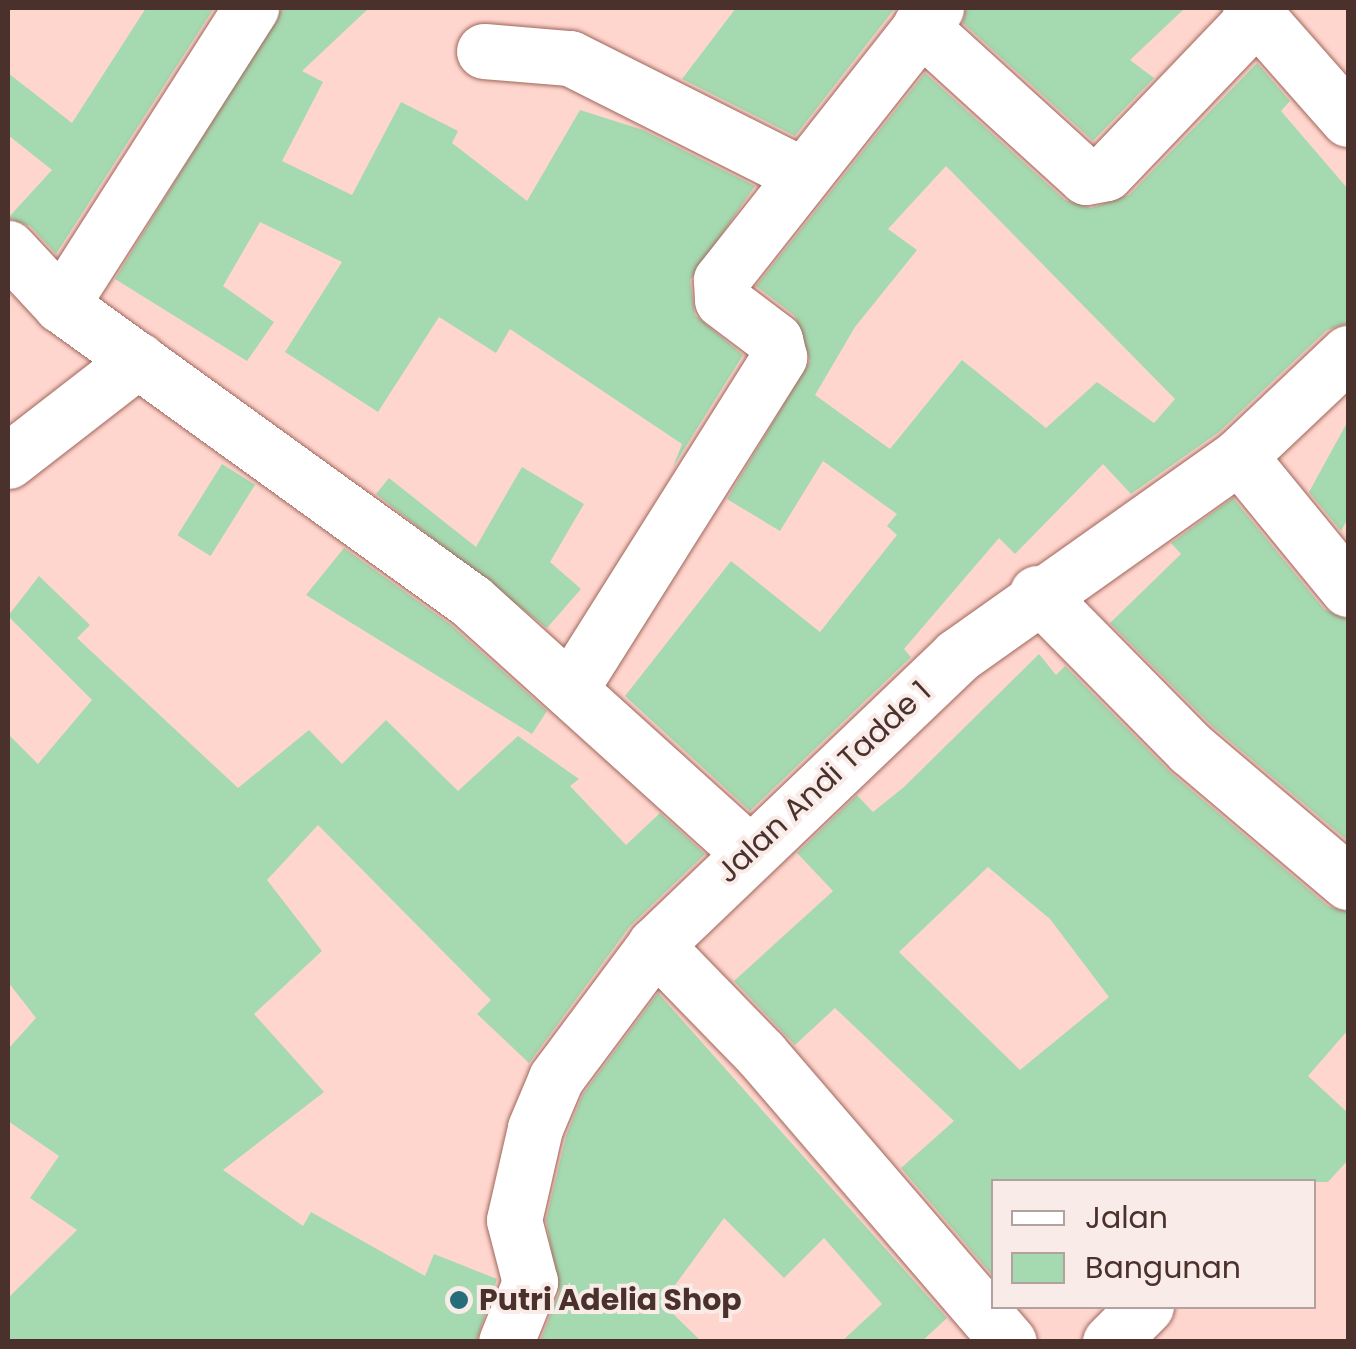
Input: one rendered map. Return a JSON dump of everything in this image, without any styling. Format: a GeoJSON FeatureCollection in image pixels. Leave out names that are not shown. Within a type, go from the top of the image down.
{"type":"FeatureCollection","features":[{"type":"Feature","properties":{"kind":"street"},"geometry":{"type":"LineString","coordinates":[[61,305],[251,8]]}},
{"type":"Feature","properties":{"kind":"street"},"geometry":{"type":"LineString","coordinates":[[572,686],[779,357],[775,340],[717,290],[801,174],[928,17],[1086,177],[1106,172],[1253,12],[1348,119]]}},
{"type":"Feature","properties":{"kind":"street"},"geometry":{"type":"LineString","coordinates":[[484,51],[570,58],[801,174]]}},
{"type":"Feature","properties":{"kind":"street"},"geometry":{"type":"LineString","coordinates":[[8,248],[61,305],[472,601],[572,686],[748,851]]}},
{"type":"Feature","properties":{"kind":"street","name":"Jalan Andi Tadde 1"},"geometry":{"type":"LineString","coordinates":[[506,1342],[530,1282],[514,1220],[535,1128],[556,1078],[655,945],[748,851],[957,656],[1038,593],[1239,456],[1348,353]]}},
{"type":"Feature","properties":{"kind":"street"},"geometry":{"type":"LineString","coordinates":[[8,461],[138,360]]}},
{"type":"Feature","properties":{"kind":"street"},"geometry":{"type":"LineString","coordinates":[[1239,456],[1348,589]]}},
{"type":"Feature","properties":{"kind":"street"},"geometry":{"type":"LineString","coordinates":[[1038,593],[1191,749],[1348,882]]}},
{"type":"Feature","properties":{"kind":"street"},"geometry":{"type":"LineString","coordinates":[[655,945],[761,1054],[1009,1342]]}},
{"type":"Feature","properties":{"kind":"street"},"geometry":{"type":"LineString","coordinates":[[1110,1342],[1143,1309]]}},
{"type":"Feature","properties":{"kind":"building"},"geometry":{"type":"Polygon","coordinates":[[[146,8],[214,8],[56,254],[30,226],[8,218],[52,170],[8,135],[8,73],[72,123],[146,8]]]}},
{"type":"Feature","properties":{"kind":"building"},"geometry":{"type":"Polygon","coordinates":[[[282,8],[369,8],[302,71],[323,82],[282,161],[352,195],[401,102],[458,131],[452,143],[527,201],[580,110],[643,130],[755,186],[690,280],[695,315],[743,355],[673,467],[682,444],[510,329],[496,353],[439,317],[378,412],[285,352],[342,262],[260,222],[223,286],[274,322],[247,361],[115,279],[282,8]]]}},
{"type":"Feature","properties":{"kind":"building"},"geometry":{"type":"Polygon","coordinates":[[[736,8],[895,8],[795,136],[682,79],[736,8]]]}},
{"type":"Feature","properties":{"kind":"building"},"geometry":{"type":"Polygon","coordinates":[[[966,8],[1185,8],[1130,60],[1154,78],[1093,141],[963,23],[966,8]]]}},
{"type":"Feature","properties":{"kind":"building"},"geometry":{"type":"Polygon","coordinates":[[[1257,63],[1290,101],[1281,111],[1348,189],[1348,323],[1327,330],[1219,432],[1131,494],[1103,464],[1015,554],[999,538],[904,649],[911,657],[750,811],[625,696],[731,561],[820,632],[897,535],[887,526],[897,514],[823,461],[780,531],[727,499],[810,361],[795,316],[756,286],[925,73],[1065,200],[1091,208],[1129,195],[1257,63]],[[946,166],[888,229],[917,250],[855,327],[815,395],[890,449],[962,360],[1046,428],[1097,382],[1154,423],[1175,399],[946,166]]]}},
{"type":"Feature","properties":{"kind":"building"},"geometry":{"type":"Polygon","coordinates":[[[1348,421],[1348,518],[1341,531],[1309,492],[1348,421]]]}},
{"type":"Feature","properties":{"kind":"building"},"geometry":{"type":"Polygon","coordinates":[[[222,464],[255,485],[211,556],[177,535],[222,464]]]}},
{"type":"Feature","properties":{"kind":"building"},"geometry":{"type":"Polygon","coordinates":[[[522,467],[584,504],[550,562],[581,589],[547,628],[376,494],[389,478],[476,547],[522,467]]]}},
{"type":"Feature","properties":{"kind":"building"},"geometry":{"type":"Polygon","coordinates":[[[1233,498],[1324,609],[1348,620],[1348,841],[1212,726],[1110,623],[1181,554],[1171,543],[1233,498]]]}},
{"type":"Feature","properties":{"kind":"building"},"geometry":{"type":"Polygon","coordinates":[[[344,548],[451,625],[547,711],[532,734],[306,595],[344,548]]]}},
{"type":"Feature","properties":{"kind":"building"},"geometry":{"type":"Polygon","coordinates":[[[39,576],[90,625],[77,638],[238,788],[309,730],[342,764],[386,720],[458,791],[518,736],[579,779],[570,786],[626,845],[660,813],[705,854],[630,926],[529,1063],[477,1014],[491,1000],[318,825],[267,880],[322,951],[254,1014],[324,1092],[223,1170],[303,1226],[311,1212],[425,1276],[434,1254],[497,1279],[476,1342],[8,1342],[8,1298],[77,1230],[30,1198],[59,1156],[8,1121],[8,1049],[36,1018],[8,982],[8,734],[38,764],[92,700],[8,616],[39,576]]]}},
{"type":"Feature","properties":{"kind":"building"},"geometry":{"type":"Polygon","coordinates":[[[1039,654],[1056,675],[1065,666],[1171,773],[1328,906],[1348,912],[1348,1030],[1308,1076],[1348,1113],[1348,1160],[1328,1182],[991,1179],[991,1274],[901,1168],[954,1121],[835,1008],[795,1045],[734,981],[833,891],[797,853],[857,795],[873,812],[904,787],[1039,654]],[[988,867],[899,952],[1020,1070],[1109,997],[1050,919],[988,867]]]}},
{"type":"Feature","properties":{"kind":"building"},"geometry":{"type":"Polygon","coordinates":[[[658,993],[947,1318],[921,1342],[841,1342],[882,1304],[824,1238],[784,1278],[724,1218],[662,1303],[702,1342],[540,1342],[559,1292],[546,1220],[566,1136],[583,1094],[658,993]]]}},
{"type":"Feature","properties":{"kind":"place","name":"Putri Adelia Shop"},"geometry":{"type":"Point","coordinates":[459,1300]}}]}
